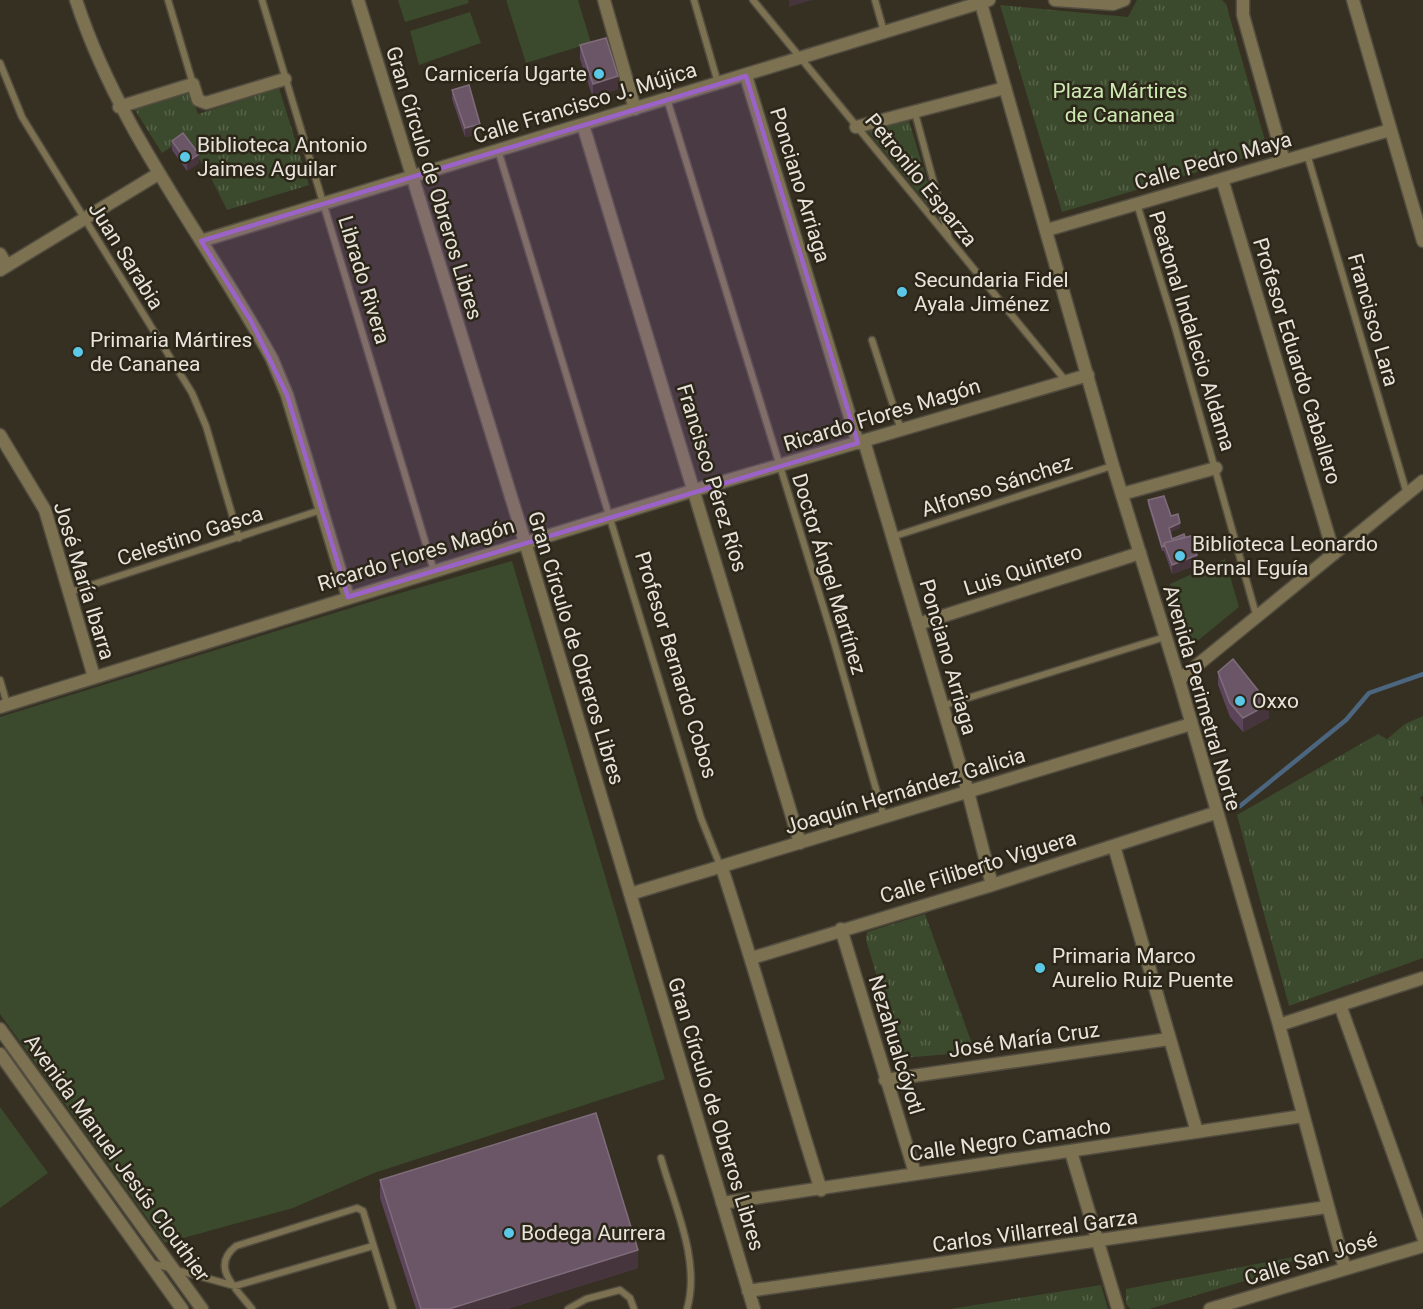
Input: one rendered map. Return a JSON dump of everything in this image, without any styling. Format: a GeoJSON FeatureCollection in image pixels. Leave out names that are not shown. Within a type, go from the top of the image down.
{"type":"FeatureCollection","features":[{"type":"Feature","properties":{"kind":"street"},"geometry":{"type":"LineString","coordinates":[[75,0],[87,38],[119,107],[272,359],[287,395],[348,597]]}},
{"type":"Feature","properties":{"kind":"street","name":"Gran Círculo de Obreros Libres"},"geometry":{"type":"LineString","coordinates":[[358,0],[410,177],[525,542],[754,1309]]}},
{"type":"Feature","properties":{"kind":"street"},"geometry":{"type":"LineString","coordinates":[[604,0],[635,109]]}},
{"type":"Feature","properties":{"kind":"street"},"geometry":{"type":"LineString","coordinates":[[1055,0],[1113,4],[1124,0]]}},
{"type":"Feature","properties":{"kind":"street"},"geometry":{"type":"LineString","coordinates":[[1243,0],[1243,15],[1284,161]]}},
{"type":"Feature","properties":{"kind":"street"},"geometry":{"type":"LineString","coordinates":[[1353,0],[1423,242]]}},
{"type":"Feature","properties":{"kind":"street","name":"Calle Francisco J. Mújica"},"geometry":{"type":"LineString","coordinates":[[201,241],[746,76],[983,1]]}},
{"type":"Feature","properties":{"kind":"street","name":"Avenida Perimetral Norte"},"geometry":{"type":"LineString","coordinates":[[983,1],[1005,88],[1113,466],[1179,680],[1215,813],[1279,1025],[1345,1269]]}},
{"type":"Feature","properties":{"kind":"street","name":"Ponciano Arriaga"},"geometry":{"type":"LineString","coordinates":[[746,76],[892,537],[968,792],[992,885]]}},
{"type":"Feature","properties":{"kind":"street"},"geometry":{"type":"LineString","coordinates":[[119,107],[193,84],[198,100],[206,104],[285,79]]}},
{"type":"Feature","properties":{"kind":"street"},"geometry":{"type":"LineString","coordinates":[[856,128],[1005,88]]}},
{"type":"Feature","properties":{"kind":"street","name":"Francisco Pérez Ríos"},"geometry":{"type":"LineString","coordinates":[[583,125],[800,843]]}},
{"type":"Feature","properties":{"kind":"street","name":"Calle Pedro Maya"},"geometry":{"type":"LineString","coordinates":[[1047,230],[1390,130]]}},
{"type":"Feature","properties":{"kind":"street"},"geometry":{"type":"LineString","coordinates":[[0,254],[4,268],[158,174]]}},
{"type":"Feature","properties":{"kind":"street","name":"Profesor Eduardo Caballero"},"geometry":{"type":"LineString","coordinates":[[1222,179],[1335,554]]}},
{"type":"Feature","properties":{"kind":"street","name":"Ricardo Flores Magón"},"geometry":{"type":"LineString","coordinates":[[4,706],[695,490],[1088,375]]}},
{"type":"Feature","properties":{"kind":"street","name":"José María Ibarra"},"geometry":{"type":"LineString","coordinates":[[0,435],[45,510],[94,677]]}},
{"type":"Feature","properties":{"kind":"street"},"geometry":{"type":"LineString","coordinates":[[1122,494],[1215,468]]}},
{"type":"Feature","properties":{"kind":"street"},"geometry":{"type":"LineString","coordinates":[[1179,680],[1423,481]]}},
{"type":"Feature","properties":{"kind":"street","name":"Luis Quintero"},"geometry":{"type":"LineString","coordinates":[[918,624],[1140,553]]}},
{"type":"Feature","properties":{"kind":"street","name":"Joaquín Hernández Galicia"},"geometry":{"type":"LineString","coordinates":[[630,894],[1191,724]]}},
{"type":"Feature","properties":{"kind":"street","name":"Calle Filiberto Viguera"},"geometry":{"type":"LineString","coordinates":[[752,958],[841,929],[992,885],[1215,813]]}},
{"type":"Feature","properties":{"kind":"street"},"geometry":{"type":"LineString","coordinates":[[1114,846],[1197,1132]]}},
{"type":"Feature","properties":{"kind":"street","name":"Profesor Bernardo Cobos"},"geometry":{"type":"LineString","coordinates":[[722,868],[752,958],[783,1071],[822,1190]]}},
{"type":"Feature","properties":{"kind":"street","name":"Nezahualcóyotl"},"geometry":{"type":"LineString","coordinates":[[841,929],[915,1173]]}},
{"type":"Feature","properties":{"kind":"street"},"geometry":{"type":"LineString","coordinates":[[1279,1025],[1423,978]]}},
{"type":"Feature","properties":{"kind":"street"},"geometry":{"type":"LineString","coordinates":[[1340,1005],[1423,1237]]}},
{"type":"Feature","properties":{"kind":"street","name":"Avenida Manuel Jesús Clouthier"},"geometry":{"type":"LineString","coordinates":[[0,1029],[199,1305]]}},
{"type":"Feature","properties":{"kind":"street","name":"José María Cruz"},"geometry":{"type":"LineString","coordinates":[[885,1080],[1169,1039]]}},
{"type":"Feature","properties":{"kind":"street","name":"Avenida Manuel Jesús Clouthier"},"geometry":{"type":"LineString","coordinates":[[0,1054],[182,1309]]}},
{"type":"Feature","properties":{"kind":"street","name":"Calle Negro Camacho"},"geometry":{"type":"LineString","coordinates":[[722,1203],[822,1190],[915,1173],[1071,1152],[1303,1116]]}},
{"type":"Feature","properties":{"kind":"street"},"geometry":{"type":"LineString","coordinates":[[1071,1152],[1118,1309]]}},
{"type":"Feature","properties":{"kind":"street","name":"Carlos Villarreal Garza"},"geometry":{"type":"LineString","coordinates":[[748,1291],[1327,1207]]}},
{"type":"Feature","properties":{"kind":"street","name":"Calle San José"},"geometry":{"type":"LineString","coordinates":[[1210,1309],[1423,1246]]}},
{"type":"Feature","properties":{"kind":"street"},"geometry":{"type":"LineString","coordinates":[[182,1309],[199,1305]]}},
{"type":"Feature","properties":{"kind":"lane"},"geometry":{"type":"LineString","coordinates":[[168,0],[193,84]]}},
{"type":"Feature","properties":{"kind":"lane","name":"Librado Rivera"},"geometry":{"type":"LineString","coordinates":[[262,0],[434,571]]}},
{"type":"Feature","properties":{"kind":"lane"},"geometry":{"type":"LineString","coordinates":[[694,0],[718,84]]}},
{"type":"Feature","properties":{"kind":"lane","name":"Petronilo Esparza"},"geometry":{"type":"LineString","coordinates":[[753,0],[949,242],[1065,380]]}},
{"type":"Feature","properties":{"kind":"lane"},"geometry":{"type":"LineString","coordinates":[[875,0],[884,32]]}},
{"type":"Feature","properties":{"kind":"lane","name":"Juan Sarabia"},"geometry":{"type":"LineString","coordinates":[[0,63],[22,117],[200,409],[239,538]]}},
{"type":"Feature","properties":{"kind":"lane","name":"Doctor Ángel Martínez"},"geometry":{"type":"LineString","coordinates":[[667,99],[778,466],[832,635],[884,817]]}},
{"type":"Feature","properties":{"kind":"lane"},"geometry":{"type":"LineString","coordinates":[[915,112],[949,242]]}},
{"type":"Feature","properties":{"kind":"lane","name":"Profesor Bernardo Cobos"},"geometry":{"type":"LineString","coordinates":[[498,150],[701,818],[722,868]]}},
{"type":"Feature","properties":{"kind":"lane","name":"Francisco Lara"},"geometry":{"type":"LineString","coordinates":[[1307,154],[1407,494]]}},
{"type":"Feature","properties":{"kind":"lane","name":"Peatonal Indalecio Aldama"},"geometry":{"type":"LineString","coordinates":[[1137,204],[1257,618]]}},
{"type":"Feature","properties":{"kind":"lane"},"geometry":{"type":"LineString","coordinates":[[872,340],[901,430]]}},
{"type":"Feature","properties":{"kind":"lane","name":"Alfonso Sánchez"},"geometry":{"type":"LineString","coordinates":[[892,537],[1113,466]]}},
{"type":"Feature","properties":{"kind":"lane","name":"Celestino Gasca"},"geometry":{"type":"LineString","coordinates":[[70,592],[321,510]]}},
{"type":"Feature","properties":{"kind":"lane"},"geometry":{"type":"LineString","coordinates":[[941,706],[1165,637]]}},
{"type":"Feature","properties":{"kind":"lane"},"geometry":{"type":"LineString","coordinates":[[0,680],[4,706]]}},
{"type":"Feature","properties":{"kind":"lane"},"geometry":{"type":"LineString","coordinates":[[661,1158],[692,1276],[687,1309]]}},
{"type":"Feature","properties":{"kind":"lane"},"geometry":{"type":"LineString","coordinates":[[252,1309],[223,1265],[225,1257],[236,1246],[357,1208],[363,1211],[393,1309]]}},
{"type":"Feature","properties":{"kind":"lane"},"geometry":{"type":"LineString","coordinates":[[150,1263],[235,1286],[373,1246]]}},
{"type":"Feature","properties":{"kind":"lane"},"geometry":{"type":"LineString","coordinates":[[568,1309],[586,1299],[614,1290],[627,1294],[634,1309]]}},
{"type":"Feature","properties":{"kind":"highlighted area"},"geometry":{"type":"Polygon","coordinates":[[[746,76],[858,443],[348,597],[287,395],[251,321],[201,241],[746,76]]]}},
{"type":"Feature","properties":{"kind":"green space"},"geometry":{"type":"Polygon","coordinates":[[[398,0],[468,0],[469,3],[405,22],[398,0]]]}},
{"type":"Feature","properties":{"kind":"green space"},"geometry":{"type":"Polygon","coordinates":[[[506,0],[578,0],[591,43],[526,63],[506,0]]]}},
{"type":"Feature","properties":{"kind":"green space","name":"Plaza Mártires de Cananea"},"geometry":{"type":"Polygon","coordinates":[[[1137,0],[1222,0],[1226,4],[1268,151],[1062,212],[1000,5],[1128,17],[1137,0]]]}},
{"type":"Feature","properties":{"kind":"green space"},"geometry":{"type":"Polygon","coordinates":[[[470,12],[481,43],[419,65],[410,31],[470,12]]]}},
{"type":"Feature","properties":{"kind":"green space"},"geometry":{"type":"Polygon","coordinates":[[[279,88],[309,185],[227,210],[209,174],[185,138],[162,153],[133,107],[189,91],[198,114],[279,88]]]}},
{"type":"Feature","properties":{"kind":"green space"},"geometry":{"type":"Polygon","coordinates":[[[908,118],[938,217],[866,129],[908,118]]]}},
{"type":"Feature","properties":{"kind":"green space"},"geometry":{"type":"Polygon","coordinates":[[[1225,559],[1239,607],[1190,647],[1170,584],[1225,559]]]}},
{"type":"Feature","properties":{"kind":"green space"},"geometry":{"type":"Polygon","coordinates":[[[512,561],[665,1079],[374,1173],[293,1208],[165,1243],[0,1014],[0,717],[383,598],[512,561]]]}},
{"type":"Feature","properties":{"kind":"green space"},"geometry":{"type":"Polygon","coordinates":[[[1423,716],[1423,796],[1420,797],[1423,806],[1423,958],[1289,1006],[1237,815],[1378,734],[1387,739],[1405,724],[1423,716]]]}},
{"type":"Feature","properties":{"kind":"green space"},"geometry":{"type":"Polygon","coordinates":[[[925,914],[975,1052],[901,1058],[866,940],[867,932],[925,914]]]}},
{"type":"Feature","properties":{"kind":"green space"},"geometry":{"type":"Polygon","coordinates":[[[0,1107],[48,1173],[0,1208],[0,1107]]]}},
{"type":"Feature","properties":{"kind":"green space"},"geometry":{"type":"Polygon","coordinates":[[[1304,1255],[1265,1275],[1149,1309],[1131,1309],[1126,1304],[1126,1289],[1304,1255]]]}},
{"type":"Feature","properties":{"kind":"green space"},"geometry":{"type":"Polygon","coordinates":[[[1101,1285],[1108,1309],[950,1309],[1101,1285]]]}},
{"type":"Feature","properties":{"kind":"building"},"geometry":{"type":"Polygon","coordinates":[[[606,38],[618,76],[593,84],[580,45],[606,38]]]}},
{"type":"Feature","properties":{"kind":"building"},"geometry":{"type":"Polygon","coordinates":[[[469,85],[480,124],[465,128],[452,90],[469,85]]]}},
{"type":"Feature","properties":{"kind":"building"},"geometry":{"type":"Polygon","coordinates":[[[183,133],[199,154],[187,162],[172,141],[183,133]]]}},
{"type":"Feature","properties":{"kind":"building"},"geometry":{"type":"Polygon","coordinates":[[[1164,496],[1171,516],[1178,514],[1180,523],[1169,528],[1172,539],[1184,534],[1185,537],[1164,543],[1162,547],[1148,500],[1164,496]]]}},
{"type":"Feature","properties":{"kind":"building"},"geometry":{"type":"Polygon","coordinates":[[[1191,536],[1197,555],[1172,565],[1164,543],[1191,536]]]}},
{"type":"Feature","properties":{"kind":"building"},"geometry":{"type":"Polygon","coordinates":[[[1233,659],[1269,704],[1243,718],[1230,703],[1218,672],[1233,659]]]}},
{"type":"Feature","properties":{"kind":"building","name":"Bodega Aurrera"},"geometry":{"type":"Polygon","coordinates":[[[596,1113],[638,1250],[449,1309],[421,1309],[380,1180],[596,1113]]]}},
{"type":"Feature","properties":{"kind":"waterway"},"geometry":{"type":"LineString","coordinates":[[1240,806],[1346,720],[1369,693],[1423,674]]}},
{"type":"Feature","properties":{"kind":"place","name":"Carnicería Ugarte"},"geometry":{"type":"Point","coordinates":[599,74]}},
{"type":"Feature","properties":{"kind":"place","name":"Biblioteca Antonio Jaimes Aguilar"},"geometry":{"type":"Point","coordinates":[185,157]}},
{"type":"Feature","properties":{"kind":"place","name":"Secundaria Fidel Ayala Jiménez"},"geometry":{"type":"Point","coordinates":[902,292]}},
{"type":"Feature","properties":{"kind":"place","name":"Primaria Mártires de Cananea"},"geometry":{"type":"Point","coordinates":[78,352]}},
{"type":"Feature","properties":{"kind":"place","name":"Biblioteca Leonardo Bernal Eguía"},"geometry":{"type":"Point","coordinates":[1180,556]}},
{"type":"Feature","properties":{"kind":"place","name":"Oxxo"},"geometry":{"type":"Point","coordinates":[1240,701]}},
{"type":"Feature","properties":{"kind":"place","name":"Primaria Marco Aurelio Ruiz Puente"},"geometry":{"type":"Point","coordinates":[1040,968]}},
{"type":"Feature","properties":{"kind":"place","name":"Bodega Aurrera"},"geometry":{"type":"Point","coordinates":[509,1233]}}]}
